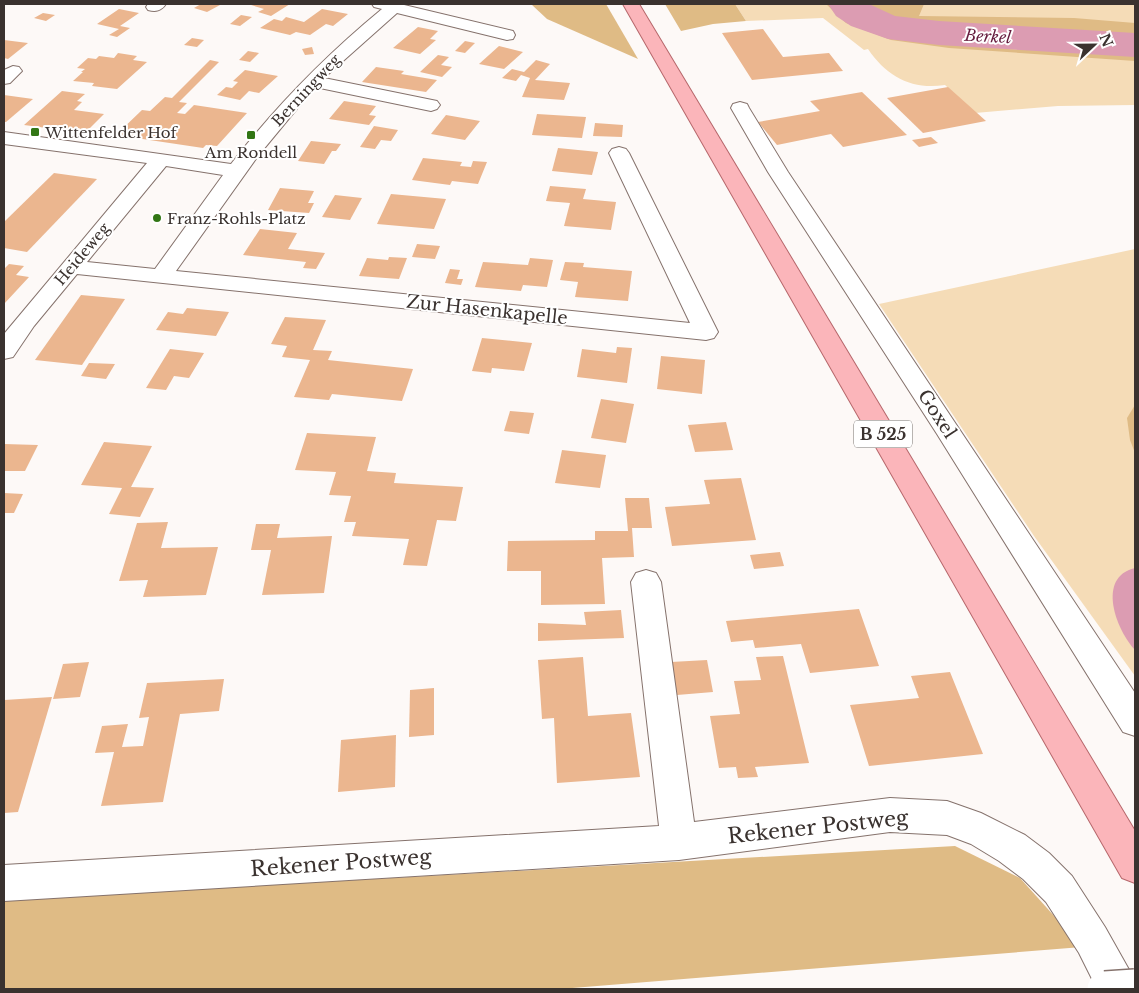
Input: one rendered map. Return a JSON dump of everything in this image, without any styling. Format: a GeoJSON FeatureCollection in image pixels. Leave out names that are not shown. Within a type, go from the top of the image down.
{"type":"FeatureCollection","features":[{"type":"Feature","properties":{"kind":"main road","name":"B 525"},"geometry":{"type":"LineString","coordinates":[[631,4],[1135,865]]}},
{"type":"Feature","properties":{"kind":"street","name":"Berningweg"},"geometry":{"type":"LineString","coordinates":[[160,277],[265,135],[311,81],[387,5],[508,35]]}},
{"type":"Feature","properties":{"kind":"street"},"geometry":{"type":"LineString","coordinates":[[311,81],[431,105]]}},
{"type":"Feature","properties":{"kind":"street","name":"Goxel"},"geometry":{"type":"LineString","coordinates":[[740,108],[778,172],[946,427],[1135,721]]}},
{"type":"Feature","properties":{"kind":"street"},"geometry":{"type":"LineString","coordinates":[[4,138],[162,158],[238,171]]}},
{"type":"Feature","properties":{"kind":"street","name":"Zur Hasenkapelle"},"geometry":{"type":"LineString","coordinates":[[71,267],[706,332],[619,153]]}},
{"type":"Feature","properties":{"kind":"street","name":"Heideweg"},"geometry":{"type":"LineString","coordinates":[[4,352],[71,267],[162,158]]}},
{"type":"Feature","properties":{"kind":"street"},"geometry":{"type":"LineString","coordinates":[[646,582],[679,842]]}},
{"type":"Feature","properties":{"kind":"street","name":"Rekener Postweg"},"geometry":{"type":"LineString","coordinates":[[4,883],[679,842],[890,815],[947,818],[980,830],[1012,848],[1036,866],[1059,889],[1092,940],[1118,989]]}},
{"type":"Feature","properties":{"kind":"street"},"geometry":{"type":"LineString","coordinates":[[1105,989],[1135,987]]}},
{"type":"Feature","properties":{"kind":"shaded area"},"geometry":{"type":"Polygon","coordinates":[[[531,4],[606,4],[638,59],[547,19],[531,4]]]}},
{"type":"Feature","properties":{"kind":"shaded area"},"geometry":{"type":"Polygon","coordinates":[[[665,4],[735,4],[746,21],[713,24],[681,31],[665,4]]]}},
{"type":"Feature","properties":{"kind":"shaded area"},"geometry":{"type":"Polygon","coordinates":[[[735,4],[1135,4],[1135,105],[1058,106],[975,113],[945,85],[933,86],[911,83],[892,74],[875,59],[868,49],[864,50],[823,18],[746,21],[735,4]]]}},
{"type":"Feature","properties":{"kind":"shaded area"},"geometry":{"type":"Polygon","coordinates":[[[826,4],[836,4],[850,19],[879,32],[906,38],[1008,49],[1135,54],[1135,61],[949,48],[891,40],[846,23],[826,4]]]}},
{"type":"Feature","properties":{"kind":"shaded area"},"geometry":{"type":"Polygon","coordinates":[[[859,4],[924,4],[919,16],[1074,18],[1135,23],[1135,35],[1032,28],[921,24],[879,14],[859,4]]]}},
{"type":"Feature","properties":{"kind":"shaded area"},"geometry":{"type":"Polygon","coordinates":[[[1135,249],[1135,676],[1034,536],[879,304],[1135,249]]]}},
{"type":"Feature","properties":{"kind":"shaded area"},"geometry":{"type":"Polygon","coordinates":[[[1135,405],[1135,453],[1130,440],[1127,418],[1135,405]]]}},
{"type":"Feature","properties":{"kind":"shaded area"},"geometry":{"type":"Polygon","coordinates":[[[1135,568],[1135,650],[1116,618],[1113,593],[1116,582],[1123,573],[1135,568]]]}},
{"type":"Feature","properties":{"kind":"shaded area"},"geometry":{"type":"Polygon","coordinates":[[[955,846],[1020,878],[1082,947],[560,989],[4,989],[4,900],[955,846]]]}},
{"type":"Feature","properties":{"kind":"building"},"geometry":{"type":"Polygon","coordinates":[[[201,4],[220,5],[207,12],[194,8],[201,4]]]}},
{"type":"Feature","properties":{"kind":"building"},"geometry":{"type":"Polygon","coordinates":[[[248,4],[290,4],[271,16],[258,12],[264,9],[248,4]]]}},
{"type":"Feature","properties":{"kind":"building"},"geometry":{"type":"Polygon","coordinates":[[[119,9],[139,13],[120,26],[130,28],[117,37],[109,35],[119,29],[97,24],[119,9]]]}},
{"type":"Feature","properties":{"kind":"building"},"geometry":{"type":"Polygon","coordinates":[[[322,9],[348,14],[333,26],[326,24],[310,35],[296,32],[290,35],[260,28],[274,19],[282,21],[286,17],[304,22],[322,9]]]}},
{"type":"Feature","properties":{"kind":"building"},"geometry":{"type":"Polygon","coordinates":[[[43,13],[55,15],[46,21],[34,18],[43,13]]]}},
{"type":"Feature","properties":{"kind":"building"},"geometry":{"type":"Polygon","coordinates":[[[241,15],[252,17],[240,26],[230,24],[241,15]]]}},
{"type":"Feature","properties":{"kind":"building"},"geometry":{"type":"Polygon","coordinates":[[[418,27],[438,31],[430,39],[436,40],[420,54],[393,48],[418,27]]]}},
{"type":"Feature","properties":{"kind":"building"},"geometry":{"type":"Polygon","coordinates":[[[763,29],[783,57],[829,53],[843,71],[752,80],[722,33],[763,29]]]}},
{"type":"Feature","properties":{"kind":"building"},"geometry":{"type":"Polygon","coordinates":[[[192,38],[204,40],[197,47],[184,45],[192,38]]]}},
{"type":"Feature","properties":{"kind":"building"},"geometry":{"type":"Polygon","coordinates":[[[4,40],[28,43],[8,59],[4,58],[4,40]]]}},
{"type":"Feature","properties":{"kind":"building"},"geometry":{"type":"Polygon","coordinates":[[[465,41],[475,43],[465,53],[455,51],[465,41]]]}},
{"type":"Feature","properties":{"kind":"building"},"geometry":{"type":"Polygon","coordinates":[[[499,46],[523,52],[504,69],[479,64],[499,46]]]}},
{"type":"Feature","properties":{"kind":"building"},"geometry":{"type":"Polygon","coordinates":[[[312,47],[314,54],[305,55],[302,49],[312,47]]]}},
{"type":"Feature","properties":{"kind":"building"},"geometry":{"type":"Polygon","coordinates":[[[248,51],[259,53],[250,62],[239,60],[248,51]]]}},
{"type":"Feature","properties":{"kind":"building"},"geometry":{"type":"Polygon","coordinates":[[[118,53],[137,56],[133,60],[147,62],[117,89],[92,86],[94,83],[73,81],[85,69],[77,68],[88,58],[96,59],[99,56],[114,58],[118,53]]]}},
{"type":"Feature","properties":{"kind":"building"},"geometry":{"type":"Polygon","coordinates":[[[438,55],[449,57],[441,65],[452,67],[442,77],[420,72],[438,55]]]}},
{"type":"Feature","properties":{"kind":"building"},"geometry":{"type":"Polygon","coordinates":[[[210,60],[219,62],[179,102],[187,103],[177,113],[185,114],[194,105],[247,113],[217,146],[206,145],[203,148],[116,135],[142,110],[150,111],[165,97],[172,98],[210,60]]]}},
{"type":"Feature","properties":{"kind":"building"},"geometry":{"type":"Polygon","coordinates":[[[536,60],[550,64],[535,80],[570,83],[564,100],[522,97],[530,78],[521,75],[516,81],[502,78],[512,69],[524,72],[536,60]]]}},
{"type":"Feature","properties":{"kind":"building"},"geometry":{"type":"Polygon","coordinates":[[[376,67],[404,71],[401,74],[437,80],[426,92],[362,82],[376,67]]]}},
{"type":"Feature","properties":{"kind":"building"},"geometry":{"type":"Polygon","coordinates":[[[245,70],[278,76],[259,93],[249,91],[240,100],[217,95],[226,87],[232,88],[238,82],[233,81],[245,70]]]}},
{"type":"Feature","properties":{"kind":"building"},"geometry":{"type":"Polygon","coordinates":[[[948,87],[986,121],[923,133],[887,98],[948,87]]]}},
{"type":"Feature","properties":{"kind":"building"},"geometry":{"type":"Polygon","coordinates":[[[62,91],[85,94],[77,101],[82,102],[74,110],[104,114],[85,133],[24,125],[62,91]]]}},
{"type":"Feature","properties":{"kind":"building"},"geometry":{"type":"Polygon","coordinates":[[[862,92],[907,135],[843,147],[831,134],[777,145],[758,122],[820,111],[810,101],[862,92]]]}},
{"type":"Feature","properties":{"kind":"building"},"geometry":{"type":"Polygon","coordinates":[[[4,95],[33,99],[4,122],[4,95]]]}},
{"type":"Feature","properties":{"kind":"building"},"geometry":{"type":"Polygon","coordinates":[[[344,101],[376,106],[369,115],[376,116],[369,125],[329,119],[344,101]]]}},
{"type":"Feature","properties":{"kind":"building"},"geometry":{"type":"Polygon","coordinates":[[[537,114],[586,117],[582,138],[532,135],[537,114]]]}},
{"type":"Feature","properties":{"kind":"building"},"geometry":{"type":"Polygon","coordinates":[[[446,115],[480,121],[465,140],[431,134],[446,115]]]}},
{"type":"Feature","properties":{"kind":"building"},"geometry":{"type":"Polygon","coordinates":[[[595,123],[623,125],[622,137],[593,136],[595,123]]]}},
{"type":"Feature","properties":{"kind":"building"},"geometry":{"type":"Polygon","coordinates":[[[374,126],[398,130],[391,141],[381,140],[375,149],[360,147],[374,126]]]}},
{"type":"Feature","properties":{"kind":"building"},"geometry":{"type":"Polygon","coordinates":[[[931,137],[938,143],[919,147],[912,140],[931,137]]]}},
{"type":"Feature","properties":{"kind":"building"},"geometry":{"type":"Polygon","coordinates":[[[311,141],[341,144],[336,151],[332,151],[324,164],[298,161],[311,141]]]}},
{"type":"Feature","properties":{"kind":"building"},"geometry":{"type":"Polygon","coordinates":[[[558,148],[598,152],[592,175],[552,171],[558,148]]]}},
{"type":"Feature","properties":{"kind":"building"},"geometry":{"type":"Polygon","coordinates":[[[423,158],[462,162],[460,166],[471,167],[473,161],[487,162],[478,184],[452,181],[450,185],[412,180],[423,158]]]}},
{"type":"Feature","properties":{"kind":"building"},"geometry":{"type":"Polygon","coordinates":[[[54,173],[97,179],[27,252],[4,248],[4,222],[54,173]]]}},
{"type":"Feature","properties":{"kind":"building"},"geometry":{"type":"Polygon","coordinates":[[[550,186],[586,189],[583,199],[616,202],[611,230],[564,226],[570,203],[546,201],[550,186]]]}},
{"type":"Feature","properties":{"kind":"building"},"geometry":{"type":"Polygon","coordinates":[[[280,188],[314,191],[308,203],[314,203],[309,213],[268,210],[280,188]]]}},
{"type":"Feature","properties":{"kind":"building"},"geometry":{"type":"Polygon","coordinates":[[[391,194],[446,199],[434,229],[377,224],[391,194]]]}},
{"type":"Feature","properties":{"kind":"building"},"geometry":{"type":"Polygon","coordinates":[[[335,195],[362,198],[350,220],[322,217],[335,195]]]}},
{"type":"Feature","properties":{"kind":"building"},"geometry":{"type":"Polygon","coordinates":[[[260,229],[297,233],[288,249],[325,253],[316,269],[303,268],[306,262],[243,255],[260,229]]]}},
{"type":"Feature","properties":{"kind":"building"},"geometry":{"type":"Polygon","coordinates":[[[417,244],[440,246],[435,259],[412,257],[417,244]]]}},
{"type":"Feature","properties":{"kind":"building"},"geometry":{"type":"Polygon","coordinates":[[[389,257],[407,258],[399,279],[359,276],[367,258],[388,260],[389,257]]]}},
{"type":"Feature","properties":{"kind":"building"},"geometry":{"type":"Polygon","coordinates":[[[530,258],[553,260],[547,287],[523,285],[521,291],[475,287],[483,262],[528,265],[530,258]]]}},
{"type":"Feature","properties":{"kind":"building"},"geometry":{"type":"Polygon","coordinates":[[[565,262],[584,263],[583,267],[632,271],[628,301],[575,297],[578,282],[560,280],[565,262]]]}},
{"type":"Feature","properties":{"kind":"building"},"geometry":{"type":"Polygon","coordinates":[[[9,264],[24,266],[16,275],[29,277],[4,304],[4,269],[9,264]]]}},
{"type":"Feature","properties":{"kind":"building"},"geometry":{"type":"Polygon","coordinates":[[[450,269],[460,270],[457,279],[463,279],[461,285],[445,283],[450,269]]]}},
{"type":"Feature","properties":{"kind":"building"},"geometry":{"type":"Polygon","coordinates":[[[81,295],[125,299],[82,365],[35,360],[81,295]]]}},
{"type":"Feature","properties":{"kind":"building"},"geometry":{"type":"Polygon","coordinates":[[[187,308],[229,312],[216,336],[156,330],[168,312],[183,314],[187,308]]]}},
{"type":"Feature","properties":{"kind":"building"},"geometry":{"type":"Polygon","coordinates":[[[285,317],[326,320],[313,350],[332,351],[328,360],[413,369],[402,401],[332,394],[329,400],[294,397],[310,360],[282,357],[287,346],[271,344],[285,317]]]}},
{"type":"Feature","properties":{"kind":"building"},"geometry":{"type":"Polygon","coordinates":[[[482,338],[532,343],[524,371],[492,368],[491,373],[472,371],[482,338]]]}},
{"type":"Feature","properties":{"kind":"building"},"geometry":{"type":"Polygon","coordinates":[[[617,347],[632,348],[627,383],[577,377],[582,349],[616,353],[617,347]]]}},
{"type":"Feature","properties":{"kind":"building"},"geometry":{"type":"Polygon","coordinates":[[[170,349],[204,353],[189,378],[174,376],[166,390],[146,388],[170,349]]]}},
{"type":"Feature","properties":{"kind":"building"},"geometry":{"type":"Polygon","coordinates":[[[661,356],[705,360],[702,394],[657,389],[661,356]]]}},
{"type":"Feature","properties":{"kind":"building"},"geometry":{"type":"Polygon","coordinates":[[[89,363],[115,364],[106,379],[81,376],[89,363]]]}},
{"type":"Feature","properties":{"kind":"building"},"geometry":{"type":"Polygon","coordinates":[[[601,399],[634,404],[626,443],[591,438],[601,399]]]}},
{"type":"Feature","properties":{"kind":"building"},"geometry":{"type":"Polygon","coordinates":[[[510,411],[534,413],[529,434],[504,431],[510,411]]]}},
{"type":"Feature","properties":{"kind":"building"},"geometry":{"type":"Polygon","coordinates":[[[726,422],[733,450],[695,452],[688,425],[726,422]]]}},
{"type":"Feature","properties":{"kind":"building"},"geometry":{"type":"Polygon","coordinates":[[[307,433],[376,437],[367,471],[396,473],[394,483],[463,487],[456,521],[437,520],[427,566],[403,565],[409,539],[352,536],[356,522],[344,522],[351,496],[329,495],[336,472],[295,470],[307,433]]]}},
{"type":"Feature","properties":{"kind":"building"},"geometry":{"type":"Polygon","coordinates":[[[104,442],[152,446],[131,487],[154,488],[140,517],[109,514],[122,488],[81,485],[104,442]]]}},
{"type":"Feature","properties":{"kind":"building"},"geometry":{"type":"Polygon","coordinates":[[[4,444],[38,445],[25,471],[4,471],[4,444]]]}},
{"type":"Feature","properties":{"kind":"building"},"geometry":{"type":"Polygon","coordinates":[[[562,450],[606,455],[600,488],[555,483],[562,450]]]}},
{"type":"Feature","properties":{"kind":"building"},"geometry":{"type":"Polygon","coordinates":[[[741,478],[756,540],[672,546],[665,507],[710,504],[704,480],[741,478]]]}},
{"type":"Feature","properties":{"kind":"building"},"geometry":{"type":"Polygon","coordinates":[[[4,493],[23,494],[14,513],[4,513],[4,493]]]}},
{"type":"Feature","properties":{"kind":"building"},"geometry":{"type":"Polygon","coordinates":[[[625,498],[649,498],[652,528],[632,528],[634,557],[602,558],[605,604],[541,605],[541,571],[507,571],[508,541],[595,540],[595,531],[628,531],[625,498]]]}},
{"type":"Feature","properties":{"kind":"building"},"geometry":{"type":"Polygon","coordinates":[[[168,522],[161,548],[218,547],[206,595],[143,597],[148,580],[119,581],[137,523],[168,522]]]}},
{"type":"Feature","properties":{"kind":"building"},"geometry":{"type":"Polygon","coordinates":[[[256,524],[280,524],[277,538],[332,536],[324,593],[262,595],[271,550],[251,550],[256,524]]]}},
{"type":"Feature","properties":{"kind":"building"},"geometry":{"type":"Polygon","coordinates":[[[780,552],[784,566],[754,569],[750,555],[780,552]]]}},
{"type":"Feature","properties":{"kind":"building"},"geometry":{"type":"Polygon","coordinates":[[[859,609],[879,666],[810,673],[801,644],[755,648],[753,640],[731,642],[726,621],[859,609]]]}},
{"type":"Feature","properties":{"kind":"building"},"geometry":{"type":"Polygon","coordinates":[[[621,610],[624,638],[538,641],[538,623],[586,625],[584,612],[621,610]]]}},
{"type":"Feature","properties":{"kind":"building"},"geometry":{"type":"Polygon","coordinates":[[[783,656],[809,763],[755,767],[758,777],[738,778],[736,767],[719,768],[710,716],[740,714],[734,681],[761,680],[756,657],[783,656]]]}},
{"type":"Feature","properties":{"kind":"building"},"geometry":{"type":"Polygon","coordinates":[[[583,657],[588,716],[631,713],[640,777],[557,783],[554,718],[542,719],[538,660],[583,657]]]}},
{"type":"Feature","properties":{"kind":"building"},"geometry":{"type":"Polygon","coordinates":[[[707,660],[713,692],[677,695],[671,662],[707,660]]]}},
{"type":"Feature","properties":{"kind":"building"},"geometry":{"type":"Polygon","coordinates":[[[89,662],[80,697],[53,699],[63,664],[89,662]]]}},
{"type":"Feature","properties":{"kind":"building"},"geometry":{"type":"Polygon","coordinates":[[[950,672],[983,754],[869,766],[850,705],[919,698],[911,676],[950,672]]]}},
{"type":"Feature","properties":{"kind":"building"},"geometry":{"type":"Polygon","coordinates":[[[224,679],[219,711],[180,714],[163,802],[101,806],[114,752],[95,753],[102,726],[128,724],[122,747],[143,746],[149,717],[139,718],[147,683],[224,679]]]}},
{"type":"Feature","properties":{"kind":"building"},"geometry":{"type":"Polygon","coordinates":[[[434,688],[434,735],[409,737],[410,690],[434,688]]]}},
{"type":"Feature","properties":{"kind":"building"},"geometry":{"type":"Polygon","coordinates":[[[52,697],[18,812],[4,813],[4,700],[52,697]]]}},
{"type":"Feature","properties":{"kind":"building"},"geometry":{"type":"Polygon","coordinates":[[[396,735],[395,787],[338,792],[341,740],[396,735]]]}},
{"type":"Feature","properties":{"kind":"waterway","name":"Berkel"},"geometry":{"type":"LineString","coordinates":[[847,4],[849,8],[865,18],[888,27],[939,33],[1135,45]]}},
{"type":"Feature","properties":{"kind":"place","name":"Wittenfelder Hof"},"geometry":{"type":"Point","coordinates":[35,132]}},
{"type":"Feature","properties":{"kind":"place","name":"Am Rondell"},"geometry":{"type":"Point","coordinates":[251,135]}},
{"type":"Feature","properties":{"kind":"place","name":"Franz-Rohls-Platz"},"geometry":{"type":"Point","coordinates":[157,218]}}]}
